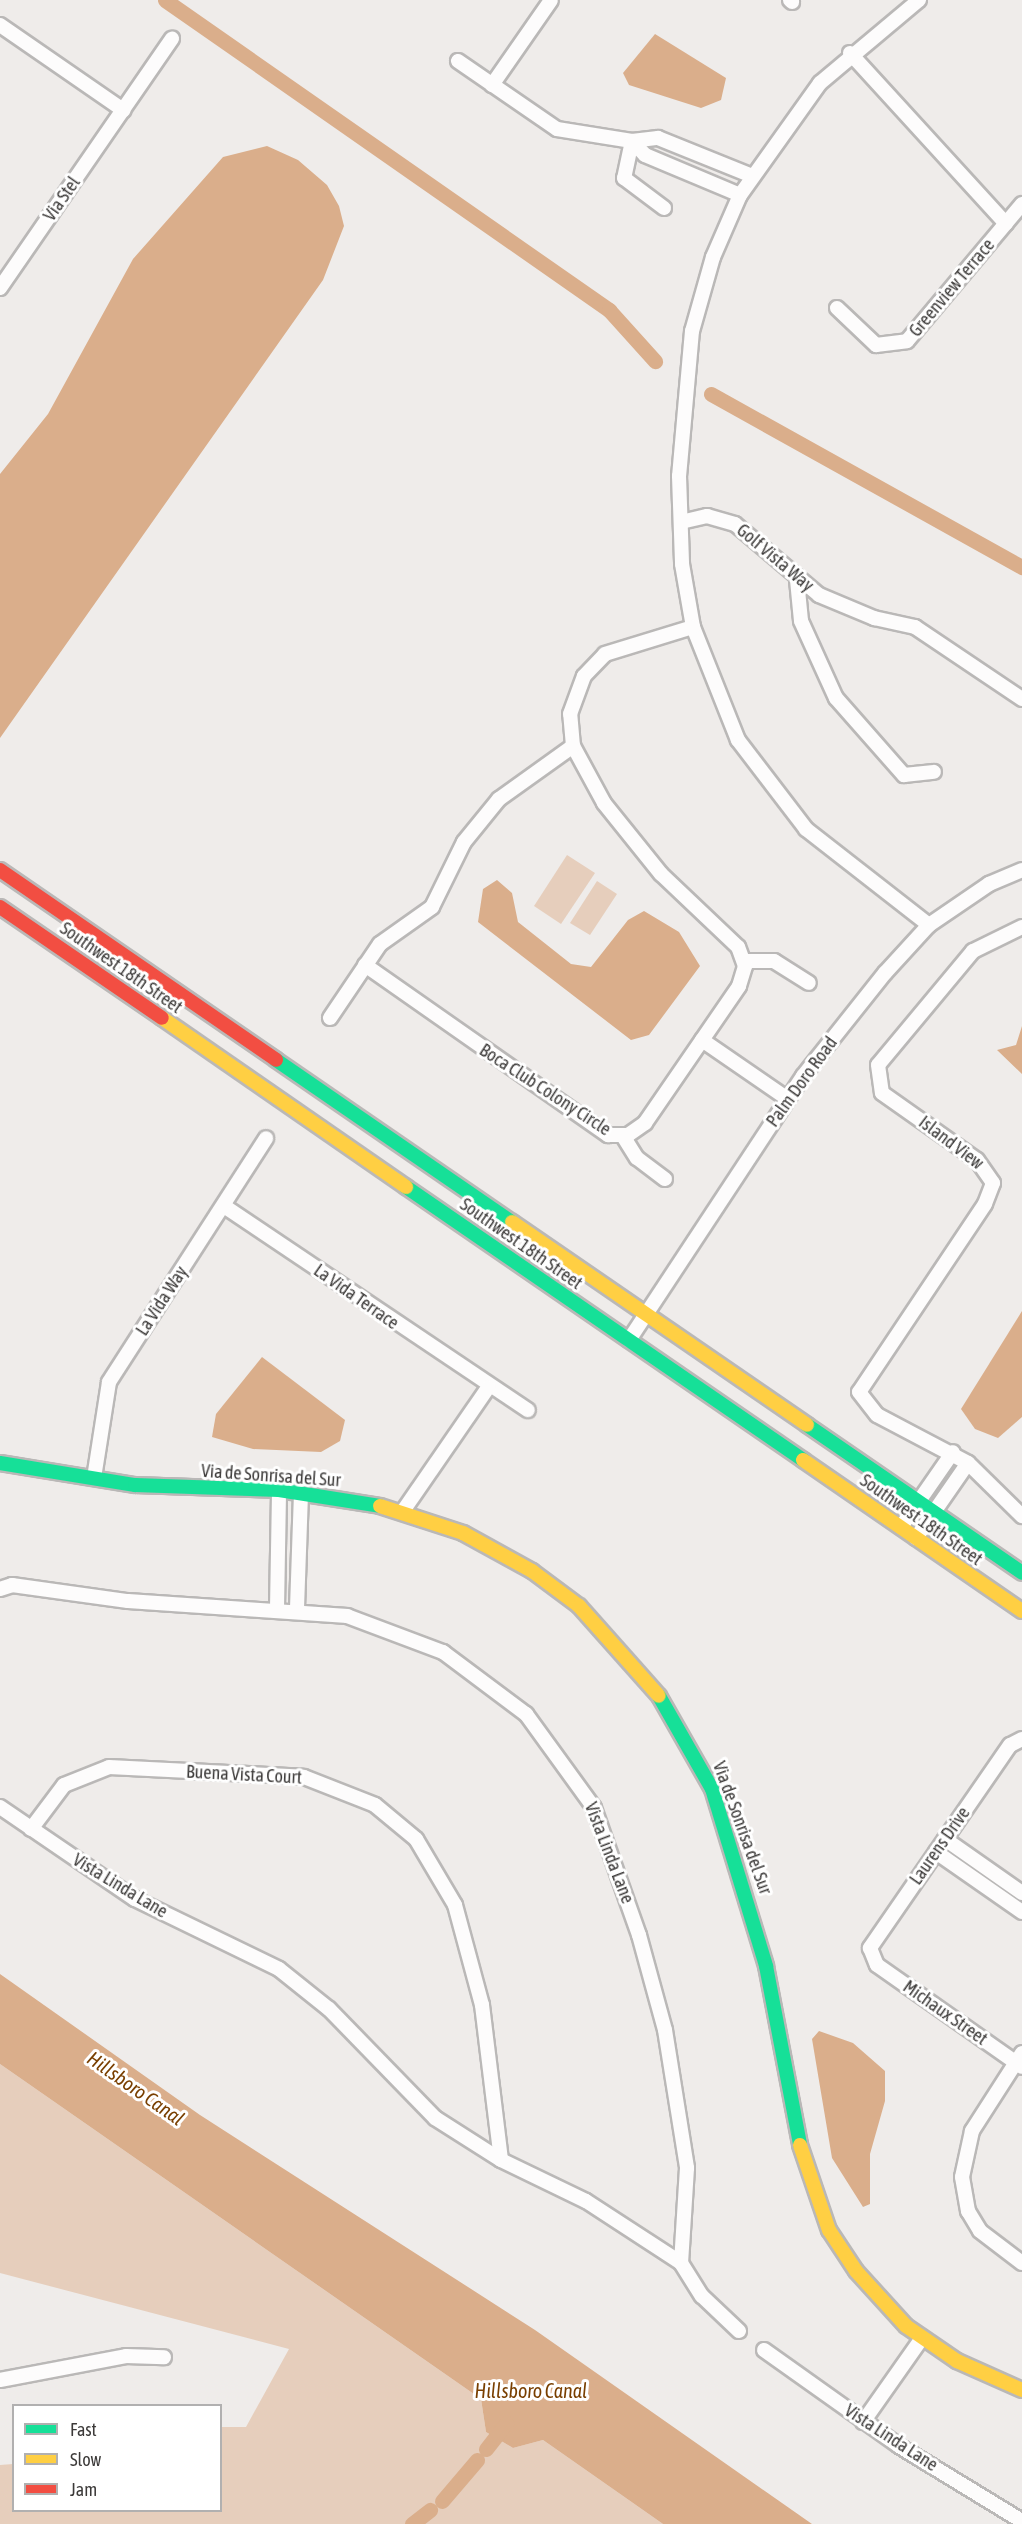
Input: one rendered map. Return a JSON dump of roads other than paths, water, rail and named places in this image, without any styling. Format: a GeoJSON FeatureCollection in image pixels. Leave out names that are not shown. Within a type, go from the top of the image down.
{"type":"FeatureCollection","features":[{"type":"Feature","properties":{"kind":"main road","name":"Southwest 18th Street"},"geometry":{"type":"LineString","coordinates":[[0,870],[1022,1573]]}},
{"type":"Feature","properties":{"kind":"main road","name":"Southwest 18th Street"},"geometry":{"type":"LineString","coordinates":[[0,907],[1022,1611]]}},
{"type":"Feature","properties":{"kind":"main road","name":"Via de Sonrisa del Sur"},"geometry":{"type":"LineString","coordinates":[[0,1463],[94,1478],[279,1490],[403,1511],[498,1550],[556,1588],[635,1663],[676,1719],[712,1789],[750,1902],[780,2030],[796,2136],[818,2207],[856,2271],[922,2338],[957,2361],[1022,2390]]}},
{"type":"Feature","properties":{"kind":"street"},"geometry":{"type":"LineString","coordinates":[[492,85],[551,0]]}},
{"type":"Feature","properties":{"kind":"street"},"geometry":{"type":"LineString","coordinates":[[919,0],[849,53],[793,114],[740,195],[713,257],[692,331],[680,430],[681,522],[693,627],[719,703],[778,798],[826,848],[929,925]]}},
{"type":"Feature","properties":{"kind":"street"},"geometry":{"type":"LineString","coordinates":[[0,25],[123,110]]}},
{"type":"Feature","properties":{"kind":"street","name":"Via Stel"},"geometry":{"type":"LineString","coordinates":[[0,288],[172,39]]}},
{"type":"Feature","properties":{"kind":"street","name":"Greenview Terrace"},"geometry":{"type":"LineString","coordinates":[[849,53],[1006,224]]}},
{"type":"Feature","properties":{"kind":"street"},"geometry":{"type":"LineString","coordinates":[[458,62],[557,129],[632,141],[658,138],[752,176]]}},
{"type":"Feature","properties":{"kind":"street"},"geometry":{"type":"LineString","coordinates":[[632,141],[645,155],[740,195]]}},
{"type":"Feature","properties":{"kind":"street"},"geometry":{"type":"LineString","coordinates":[[632,141],[624,178],[664,208]]}},
{"type":"Feature","properties":{"kind":"street","name":"Greenview Terrace"},"geometry":{"type":"LineString","coordinates":[[837,308],[876,345],[907,341],[1022,204]]}},
{"type":"Feature","properties":{"kind":"street","name":"Golf Vista Way"},"geometry":{"type":"LineString","coordinates":[[681,522],[707,516],[726,519],[797,580],[846,608],[924,632],[1022,699]]}},
{"type":"Feature","properties":{"kind":"street"},"geometry":{"type":"LineString","coordinates":[[797,580],[801,621],[836,698],[904,775],[934,772]]}},
{"type":"Feature","properties":{"kind":"street"},"geometry":{"type":"LineString","coordinates":[[693,627],[623,645],[597,660],[571,704],[573,746],[631,840],[738,947],[744,961],[774,961],[809,983]]}},
{"type":"Feature","properties":{"kind":"street"},"geometry":{"type":"LineString","coordinates":[[330,1018],[386,937],[432,907],[464,842],[499,799],[573,746]]}},
{"type":"Feature","properties":{"kind":"street","name":"Palm Doro Road"},"geometry":{"type":"LineString","coordinates":[[629,1340],[788,1099],[885,973],[929,925],[989,884],[1022,870]]}},
{"type":"Feature","properties":{"kind":"street","name":"Island View"},"geometry":{"type":"LineString","coordinates":[[1022,927],[989,939],[959,964],[883,1057],[876,1075],[882,1093],[977,1160],[993,1184],[985,1204],[859,1392],[862,1402],[893,1426],[953,1452],[968,1463],[1022,1516]]}},
{"type":"Feature","properties":{"kind":"street","name":"Boca Club Colony Circle"},"geometry":{"type":"LineString","coordinates":[[365,966],[576,1115],[608,1135],[623,1136],[645,1123],[739,986],[744,961]]}},
{"type":"Feature","properties":{"kind":"street"},"geometry":{"type":"LineString","coordinates":[[702,1040],[788,1099]]}},
{"type":"Feature","properties":{"kind":"street"},"geometry":{"type":"LineString","coordinates":[[623,1136],[637,1158],[665,1179]]}},
{"type":"Feature","properties":{"kind":"street","name":"La Vida Way"},"geometry":{"type":"LineString","coordinates":[[94,1478],[109,1382],[266,1138]]}},
{"type":"Feature","properties":{"kind":"street","name":"La Vida Terrace"},"geometry":{"type":"LineString","coordinates":[[224,1206],[488,1388],[528,1410]]}},
{"type":"Feature","properties":{"kind":"street"},"geometry":{"type":"LineString","coordinates":[[403,1511],[488,1388]]}},
{"type":"Feature","properties":{"kind":"street"},"geometry":{"type":"LineString","coordinates":[[901,1527],[953,1452]]}},
{"type":"Feature","properties":{"kind":"street"},"geometry":{"type":"LineString","coordinates":[[916,1538],[968,1463]]}},
{"type":"Feature","properties":{"kind":"street"},"geometry":{"type":"LineString","coordinates":[[277,1608],[279,1490]]}},
{"type":"Feature","properties":{"kind":"street"},"geometry":{"type":"LineString","coordinates":[[297,1608],[301,1493]]}},
{"type":"Feature","properties":{"kind":"street","name":"Vista Linda Lane"},"geometry":{"type":"LineString","coordinates":[[0,1589],[12,1585],[128,1600],[297,1608],[372,1622],[443,1652],[526,1714],[574,1774],[620,1875],[665,2030],[687,2168],[681,2263]]}},
{"type":"Feature","properties":{"kind":"street","name":"Laurens Drive"},"geometry":{"type":"LineString","coordinates":[[871,1957],[870,1948],[945,1839],[1020,1739]]}},
{"type":"Feature","properties":{"kind":"street","name":"Buena Vista Court"},"geometry":{"type":"LineString","coordinates":[[31,1828],[64,1785],[109,1767],[304,1777],[375,1805],[416,1839],[455,1905],[482,2005],[501,2160]]}},
{"type":"Feature","properties":{"kind":"street","name":"Vista Linda Lane"},"geometry":{"type":"LineString","coordinates":[[0,1807],[135,1899],[279,1969],[329,2009],[403,2090],[501,2160],[586,2201],[681,2263],[702,2296],[739,2331]]}},
{"type":"Feature","properties":{"kind":"street"},"geometry":{"type":"LineString","coordinates":[[945,1839],[1022,1893]]}},
{"type":"Feature","properties":{"kind":"street"},"geometry":{"type":"LineString","coordinates":[[936,1852],[1022,1912]]}},
{"type":"Feature","properties":{"kind":"street","name":"Michaux Street"},"geometry":{"type":"LineString","coordinates":[[871,1957],[1020,2061]]}},
{"type":"Feature","properties":{"kind":"street"},"geometry":{"type":"LineString","coordinates":[[1020,2061],[972,2131],[962,2177],[968,2211],[980,2231],[1022,2263]]}},
{"type":"Feature","properties":{"kind":"street"},"geometry":{"type":"LineString","coordinates":[[863,2422],[922,2338]]}},
{"type":"Feature","properties":{"kind":"street","name":"Vista Linda Lane"},"geometry":{"type":"LineString","coordinates":[[764,2350],[863,2422],[1022,2521]]}},
{"type":"Feature","properties":{"kind":"street"},"geometry":{"type":"LineString","coordinates":[[0,2380],[126,2356],[164,2357]]}},
{"type":"Feature","properties":{"kind":"water"},"geometry":{"type":"Polygon","coordinates":[[[655,34],[726,78],[721,100],[701,108],[629,85],[623,73],[655,34]]]}},
{"type":"Feature","properties":{"kind":"water"},"geometry":{"type":"Polygon","coordinates":[[[267,146],[298,160],[327,185],[339,206],[344,226],[323,280],[0,738],[0,474],[48,414],[133,259],[223,157],[267,146]]]}},
{"type":"Feature","properties":{"kind":"water"},"geometry":{"type":"Polygon","coordinates":[[[497,880],[512,893],[518,922],[571,964],[591,967],[628,920],[644,911],[679,932],[700,966],[649,1035],[631,1040],[478,922],[483,889],[497,880]]]}},
{"type":"Feature","properties":{"kind":"water"},"geometry":{"type":"Polygon","coordinates":[[[1022,1026],[1022,1074],[997,1050],[1016,1045],[1022,1026]]]}},
{"type":"Feature","properties":{"kind":"water"},"geometry":{"type":"Polygon","coordinates":[[[1022,1311],[1022,1417],[998,1438],[975,1429],[961,1409],[1022,1311]]]}},
{"type":"Feature","properties":{"kind":"water"},"geometry":{"type":"Polygon","coordinates":[[[262,1357],[345,1420],[340,1441],[321,1452],[253,1449],[212,1437],[216,1414],[262,1357]]]}},
{"type":"Feature","properties":{"kind":"water","name":"Hillsboro Canal"},"geometry":{"type":"Polygon","coordinates":[[[0,1974],[200,2115],[535,2330],[812,2524],[663,2524],[543,2440],[513,2448],[486,2432],[481,2399],[0,2064],[0,1974]]]}},
{"type":"Feature","properties":{"kind":"water"},"geometry":{"type":"Polygon","coordinates":[[[819,2031],[853,2043],[885,2071],[885,2101],[870,2154],[870,2204],[863,2207],[832,2158],[812,2039],[819,2031]]]}},
{"type":"Feature","properties":{"kind":"waterway"},"geometry":{"type":"LineString","coordinates":[[165,0],[609,310],[655,361]]}},
{"type":"Feature","properties":{"kind":"waterway"},"geometry":{"type":"LineString","coordinates":[[711,394],[1022,567]]}},
{"type":"Feature","properties":{"kind":"waterway"},"geometry":{"type":"LineString","coordinates":[[486,2449],[506,2423]]}},
{"type":"Feature","properties":{"kind":"waterway"},"geometry":{"type":"LineString","coordinates":[[442,2501],[477,2460]]}},
{"type":"Feature","properties":{"kind":"waterway"},"geometry":{"type":"LineString","coordinates":[[412,2524],[430,2510]]}}]}
